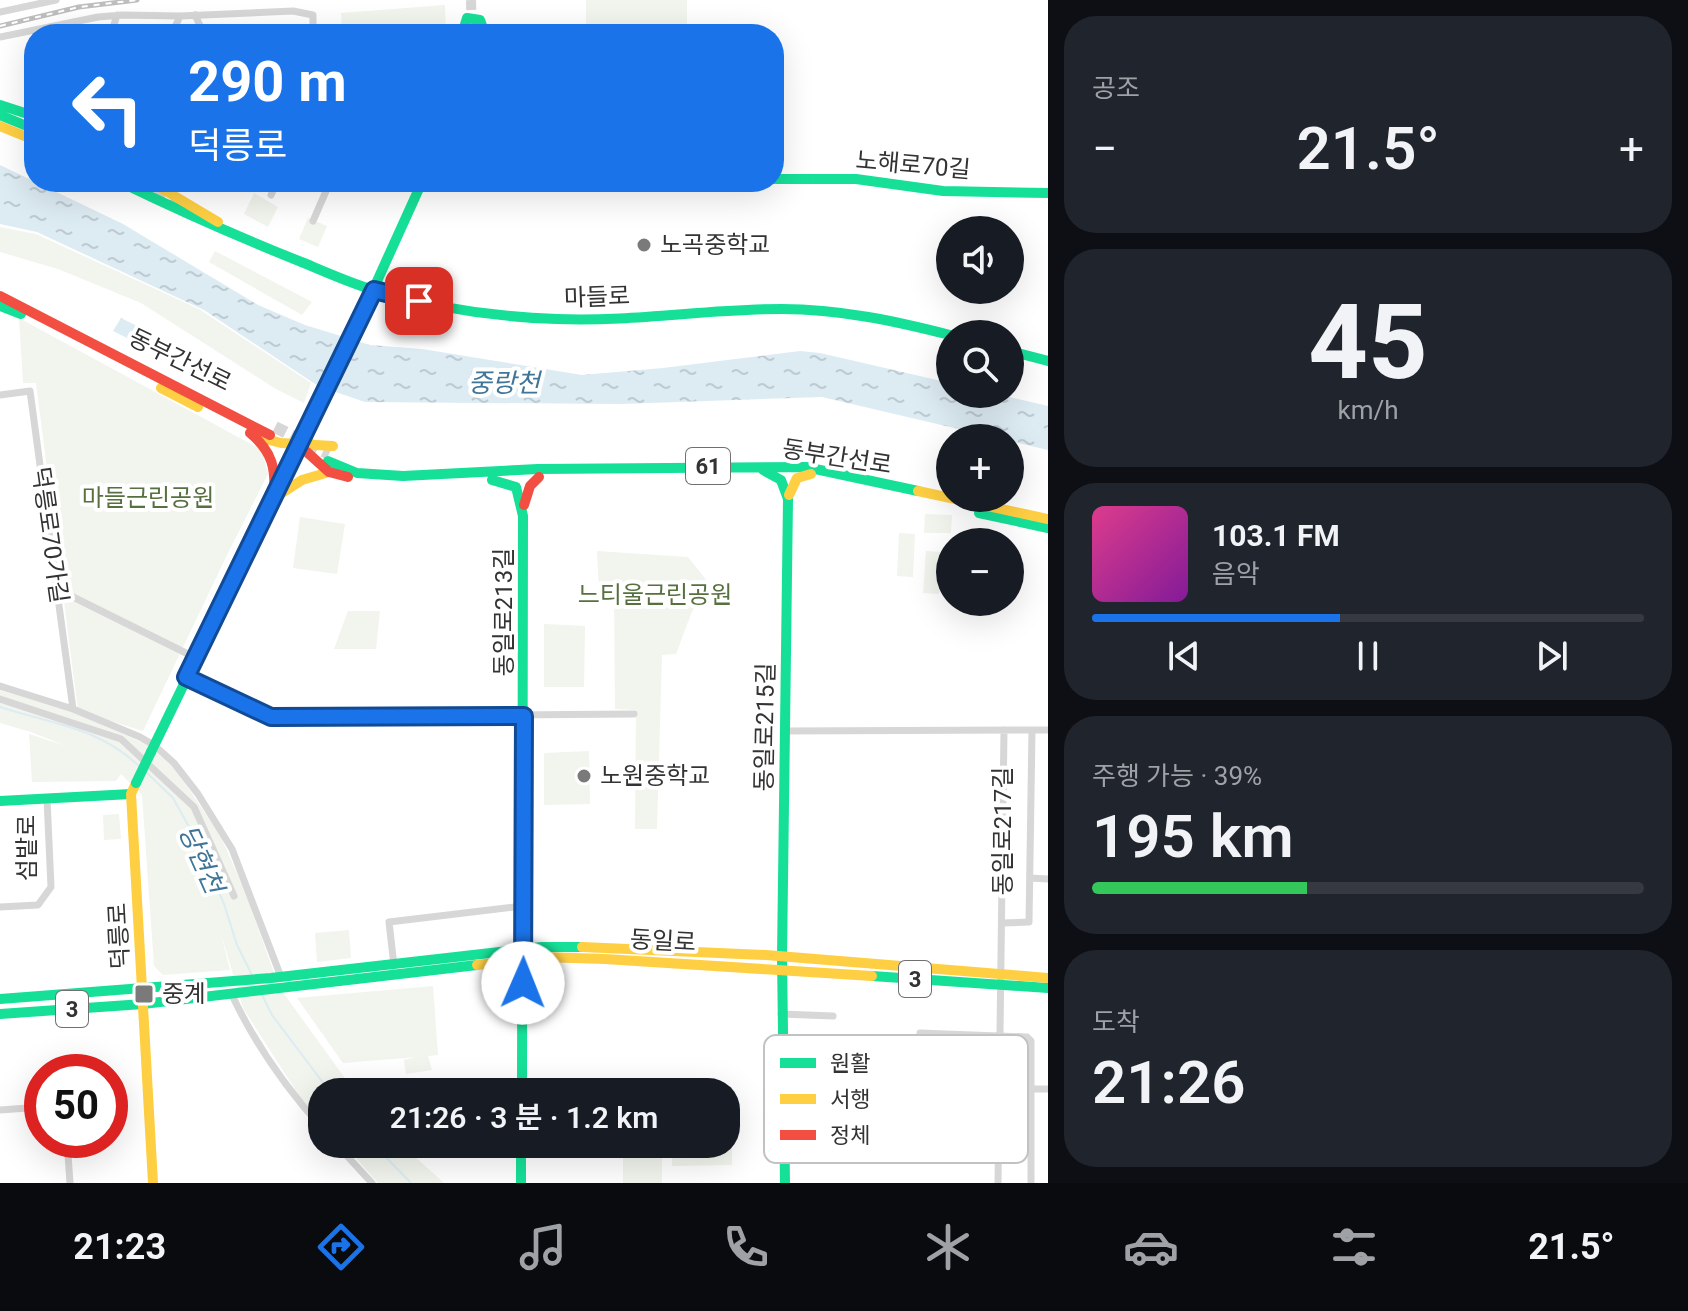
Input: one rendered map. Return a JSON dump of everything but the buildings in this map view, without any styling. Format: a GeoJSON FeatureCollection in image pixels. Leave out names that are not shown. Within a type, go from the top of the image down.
{"type":"FeatureCollection","features":[{"type":"Feature","properties":{"kind":"main road"},"geometry":{"type":"LineString","coordinates":[[465,24],[467,18],[480,20],[481,24]]}},
{"type":"Feature","properties":{"kind":"main road"},"geometry":{"type":"LineString","coordinates":[[0,105],[24,113]]}},
{"type":"Feature","properties":{"kind":"main road"},"geometry":{"type":"LineString","coordinates":[[0,115],[24,125]]}},
{"type":"Feature","properties":{"kind":"main road"},"geometry":{"type":"LineString","coordinates":[[0,126],[24,136]]}},
{"type":"Feature","properties":{"kind":"main road","name":"노해로70길"},"geometry":{"type":"LineString","coordinates":[[784,179],[856,179],[943,191],[1048,193]]}},
{"type":"Feature","properties":{"kind":"main road","name":"마들로"},"geometry":{"type":"LineString","coordinates":[[142,192],[254,243],[374,290],[469,309],[559,319],[769,309],[823,310],[869,316],[936,332]]}},
{"type":"Feature","properties":{"kind":"main road","name":"마들로"},"geometry":{"type":"LineString","coordinates":[[168,192],[254,243]]}},
{"type":"Feature","properties":{"kind":"main road"},"geometry":{"type":"LineString","coordinates":[[133,788],[374,290],[418,192]]}},
{"type":"Feature","properties":{"kind":"main road","name":"동부간선로"},"geometry":{"type":"LineString","coordinates":[[0,296],[69,330],[272,431],[89,342],[69,330]]}},
{"type":"Feature","properties":{"kind":"main road"},"geometry":{"type":"LineString","coordinates":[[0,306],[19,314],[40,316]]}},
{"type":"Feature","properties":{"kind":"main road"},"geometry":{"type":"LineString","coordinates":[[89,342],[133,372],[250,433],[275,442],[299,445],[383,482],[448,482],[490,476],[621,474],[654,468]]}},
{"type":"Feature","properties":{"kind":"main road"},"geometry":{"type":"LineString","coordinates":[[1024,355],[1048,361]]}},
{"type":"Feature","properties":{"kind":"main road"},"geometry":{"type":"LineString","coordinates":[[250,433],[270,450],[276,477],[274,498]]}},
{"type":"Feature","properties":{"kind":"main road"},"geometry":{"type":"LineString","coordinates":[[299,445],[330,458]]}},
{"type":"Feature","properties":{"kind":"main road"},"geometry":{"type":"LineString","coordinates":[[274,498],[330,458]]}},
{"type":"Feature","properties":{"kind":"main road","name":"동부간선로"},"geometry":{"type":"LineString","coordinates":[[330,458],[381,470],[472,472],[490,476],[654,468],[806,467],[1048,519]]}},
{"type":"Feature","properties":{"kind":"main road","name":"동부간선로"},"geometry":{"type":"LineString","coordinates":[[330,458],[357,473],[410,476],[472,472]]}},
{"type":"Feature","properties":{"kind":"main road"},"geometry":{"type":"LineString","coordinates":[[740,466],[811,474],[1048,528]]}},
{"type":"Feature","properties":{"kind":"main road"},"geometry":{"type":"LineString","coordinates":[[772,472],[782,479],[788,499]]}},
{"type":"Feature","properties":{"kind":"main road"},"geometry":{"type":"LineString","coordinates":[[788,499],[793,481],[811,474]]}},
{"type":"Feature","properties":{"kind":"main road"},"geometry":{"type":"LineString","coordinates":[[410,476],[448,482]]}},
{"type":"Feature","properties":{"kind":"main road"},"geometry":{"type":"LineString","coordinates":[[490,476],[516,487],[523,516]]}},
{"type":"Feature","properties":{"kind":"main road"},"geometry":{"type":"LineString","coordinates":[[523,516],[525,497],[539,477]]}},
{"type":"Feature","properties":{"kind":"main road","name":"동일로215길"},"geometry":{"type":"LineString","coordinates":[[781,1035],[788,499]]}},
{"type":"Feature","properties":{"kind":"main road","name":"동일로213길"},"geometry":{"type":"LineString","coordinates":[[522,1078],[523,516]]}},
{"type":"Feature","properties":{"kind":"main road","name":"섬밭로"},"geometry":{"type":"LineString","coordinates":[[0,801],[47,799],[133,788]]}},
{"type":"Feature","properties":{"kind":"main road","name":"덕릉로"},"geometry":{"type":"LineString","coordinates":[[133,788],[153,1183]]}},
{"type":"Feature","properties":{"kind":"main road","name":"동일로"},"geometry":{"type":"LineString","coordinates":[[276,978],[610,947],[1000,980],[1048,988]]}},
{"type":"Feature","properties":{"kind":"main road","name":"동일로"},"geometry":{"type":"LineString","coordinates":[[235,994],[524,954]]}},
{"type":"Feature","properties":{"kind":"main road","name":"3"},"geometry":{"type":"LineString","coordinates":[[0,999],[276,978]]}},
{"type":"Feature","properties":{"kind":"main road","name":"동일로"},"geometry":{"type":"LineString","coordinates":[[1000,980],[1048,978]]}},
{"type":"Feature","properties":{"kind":"main road","name":"3"},"geometry":{"type":"LineString","coordinates":[[0,1014],[235,994]]}},
{"type":"Feature","properties":{"kind":"main road"},"geometry":{"type":"LineString","coordinates":[[521,1158],[521,1183]]}},
{"type":"Feature","properties":{"kind":"main road","name":"동일로215길"},"geometry":{"type":"LineString","coordinates":[[785,1163],[785,1183]]}},
{"type":"Feature","properties":{"kind":"street"},"geometry":{"type":"LineString","coordinates":[[0,12],[56,0]]}},
{"type":"Feature","properties":{"kind":"street"},"geometry":{"type":"LineString","coordinates":[[69,24],[117,15],[304,12],[313,15],[313,24]]}},
{"type":"Feature","properties":{"kind":"street"},"geometry":{"type":"LineString","coordinates":[[114,24],[117,15]]}},
{"type":"Feature","properties":{"kind":"street"},"geometry":{"type":"LineString","coordinates":[[195,15],[199,24]]}},
{"type":"Feature","properties":{"kind":"street"},"geometry":{"type":"LineString","coordinates":[[176,24],[180,16]]}},
{"type":"Feature","properties":{"kind":"street"},"geometry":{"type":"LineString","coordinates":[[0,37],[24,32]]}},
{"type":"Feature","properties":{"kind":"street"},"geometry":{"type":"LineString","coordinates":[[313,221],[326,192]]}},
{"type":"Feature","properties":{"kind":"street","name":"덕릉로70가길"},"geometry":{"type":"LineString","coordinates":[[0,395],[30,391],[73,709]]}},
{"type":"Feature","properties":{"kind":"street"},"geometry":{"type":"LineString","coordinates":[[57,589],[196,658]]}},
{"type":"Feature","properties":{"kind":"street"},"geometry":{"type":"LineString","coordinates":[[186,677],[271,717],[634,714]]}},
{"type":"Feature","properties":{"kind":"street"},"geometry":{"type":"LineString","coordinates":[[0,686],[73,709],[152,748],[174,763],[198,794],[232,849],[276,978]]}},
{"type":"Feature","properties":{"kind":"street"},"geometry":{"type":"LineString","coordinates":[[0,699],[121,739],[194,807],[234,896]]}},
{"type":"Feature","properties":{"kind":"street","name":"동일로217길"},"geometry":{"type":"LineString","coordinates":[[1001,1035],[1004,730]]}},
{"type":"Feature","properties":{"kind":"street"},"geometry":{"type":"LineString","coordinates":[[1002,923],[1029,922],[1032,730]]}},
{"type":"Feature","properties":{"kind":"street"},"geometry":{"type":"LineString","coordinates":[[784,731],[1048,730]]}},
{"type":"Feature","properties":{"kind":"street","name":"섬밭로"},"geometry":{"type":"LineString","coordinates":[[0,907],[38,905],[51,887],[47,799]]}},
{"type":"Feature","properties":{"kind":"street"},"geometry":{"type":"LineString","coordinates":[[1030,878],[1048,879]]}},
{"type":"Feature","properties":{"kind":"street"},"geometry":{"type":"LineString","coordinates":[[394,966],[389,922],[523,906]]}},
{"type":"Feature","properties":{"kind":"street"},"geometry":{"type":"LineString","coordinates":[[235,994],[268,1060],[308,1112]]}},
{"type":"Feature","properties":{"kind":"street"},"geometry":{"type":"LineString","coordinates":[[781,1014],[833,1016]]}},
{"type":"Feature","properties":{"kind":"street"},"geometry":{"type":"LineString","coordinates":[[920,1033],[974,1035]]}},
{"type":"Feature","properties":{"kind":"street"},"geometry":{"type":"LineString","coordinates":[[1028,1038],[1031,1041],[1031,1183]]}},
{"type":"Feature","properties":{"kind":"street"},"geometry":{"type":"LineString","coordinates":[[1031,1089],[1048,1089]]}},
{"type":"Feature","properties":{"kind":"street"},"geometry":{"type":"LineString","coordinates":[[0,1110],[24,1108]]}},
{"type":"Feature","properties":{"kind":"street"},"geometry":{"type":"LineString","coordinates":[[68,1158],[70,1183]]}},
{"type":"Feature","properties":{"kind":"street"},"geometry":{"type":"LineString","coordinates":[[349,1158],[372,1183]]}},
{"type":"Feature","properties":{"kind":"street","name":"동일로217길"},"geometry":{"type":"LineString","coordinates":[[998,1163],[998,1183]]}},
{"type":"Feature","properties":{"kind":"green space"},"geometry":{"type":"Polygon","coordinates":[[[586,0],[687,0],[687,24],[586,24],[586,0]]]}},
{"type":"Feature","properties":{"kind":"green space"},"geometry":{"type":"Polygon","coordinates":[[[445,5],[446,24],[342,24],[341,13],[445,5]]]}},
{"type":"Feature","properties":{"kind":"green space"},"geometry":{"type":"Polygon","coordinates":[[[254,193],[278,207],[268,227],[244,214],[254,193]]]}},
{"type":"Feature","properties":{"kind":"green space"},"geometry":{"type":"Polygon","coordinates":[[[308,218],[327,226],[318,247],[299,239],[308,218]]]}},
{"type":"Feature","properties":{"kind":"green space"},"geometry":{"type":"Polygon","coordinates":[[[0,227],[36,234],[199,309],[311,383],[304,403],[276,389],[141,303],[58,269],[0,252],[0,227]]]}},
{"type":"Feature","properties":{"kind":"green space"},"geometry":{"type":"Polygon","coordinates":[[[215,251],[312,302],[302,315],[209,262],[215,251]]]}},
{"type":"Feature","properties":{"kind":"green space","name":"마들근린공원"},"geometry":{"type":"Polygon","coordinates":[[[19,318],[262,450],[268,474],[143,731],[78,711],[36,383],[23,383],[19,318]]]}},
{"type":"Feature","properties":{"kind":"green space"},"geometry":{"type":"Polygon","coordinates":[[[925,514],[952,515],[951,528],[936,528],[936,533],[924,533],[925,514]]]}},
{"type":"Feature","properties":{"kind":"green space"},"geometry":{"type":"Polygon","coordinates":[[[300,517],[345,524],[337,574],[293,568],[300,517]]]}},
{"type":"Feature","properties":{"kind":"green space"},"geometry":{"type":"Polygon","coordinates":[[[899,533],[915,534],[913,577],[897,576],[899,533]]]}},
{"type":"Feature","properties":{"kind":"green space","name":"느티울근린공원"},"geometry":{"type":"Polygon","coordinates":[[[597,551],[688,557],[707,581],[676,654],[662,655],[657,829],[635,829],[636,710],[615,709],[614,589],[599,589],[597,551]]]}},
{"type":"Feature","properties":{"kind":"green space"},"geometry":{"type":"Polygon","coordinates":[[[926,551],[936,552],[936,594],[923,593],[926,551]]]}},
{"type":"Feature","properties":{"kind":"green space"},"geometry":{"type":"Polygon","coordinates":[[[348,611],[380,611],[376,649],[334,649],[348,611]]]}},
{"type":"Feature","properties":{"kind":"green space"},"geometry":{"type":"Polygon","coordinates":[[[544,624],[585,626],[584,687],[544,687],[544,624]]]}},
{"type":"Feature","properties":{"kind":"green space"},"geometry":{"type":"Polygon","coordinates":[[[0,690],[72,712],[146,744],[174,767],[220,835],[245,891],[279,987],[345,1078],[308,1078],[308,1106],[302,1100],[243,1008],[221,934],[230,970],[163,975],[154,966],[142,795],[121,774],[116,781],[32,782],[29,734],[66,746],[0,723],[0,690]]]}},
{"type":"Feature","properties":{"kind":"green space"},"geometry":{"type":"Polygon","coordinates":[[[589,751],[590,804],[544,805],[544,753],[589,751]]]}},
{"type":"Feature","properties":{"kind":"green space"},"geometry":{"type":"Polygon","coordinates":[[[119,814],[121,839],[104,840],[103,815],[119,814]]]}},
{"type":"Feature","properties":{"kind":"green space"},"geometry":{"type":"Polygon","coordinates":[[[349,930],[351,958],[317,962],[315,933],[349,930]]]}},
{"type":"Feature","properties":{"kind":"green space"},"geometry":{"type":"Polygon","coordinates":[[[433,986],[438,1055],[428,1056],[432,1070],[406,1074],[404,1060],[416,1057],[343,1063],[297,998],[433,986]]]}},
{"type":"Feature","properties":{"kind":"green space"},"geometry":{"type":"Polygon","coordinates":[[[356,1158],[416,1158],[444,1183],[378,1183],[356,1158]]]}},
{"type":"Feature","properties":{"kind":"green space"},"geometry":{"type":"Polygon","coordinates":[[[623,1158],[662,1158],[662,1183],[623,1183],[623,1158]]]}},
{"type":"Feature","properties":{"kind":"green space"},"geometry":{"type":"Polygon","coordinates":[[[672,1158],[732,1158],[732,1165],[672,1166],[672,1158]]]}},
{"type":"Feature","properties":{"kind":"water","name":"중랑천"},"geometry":{"type":"Polygon","coordinates":[[[0,165],[24,177],[24,192],[56,192],[123,224],[258,305],[305,325],[370,345],[422,349],[582,375],[800,351],[820,353],[936,380],[936,408],[1024,408],[1024,400],[1048,406],[1048,450],[1024,444],[1024,424],[937,424],[822,397],[621,404],[365,402],[318,386],[204,310],[37,232],[0,224],[0,165]]]}},
{"type":"Feature","properties":{"kind":"water"},"geometry":{"type":"Polygon","coordinates":[[[121,318],[145,330],[139,344],[113,331],[121,318]]]}},
{"type":"Feature","properties":{"kind":"waterway","name":"당현천"},"geometry":{"type":"LineString","coordinates":[[0,707],[91,735],[108,743],[140,767]]}},
{"type":"Feature","properties":{"kind":"waterway","name":"당현천"},"geometry":{"type":"LineString","coordinates":[[145,771],[173,798],[198,843],[224,904],[237,945],[252,975]]}},
{"type":"Feature","properties":{"kind":"waterway","name":"당현천"},"geometry":{"type":"LineString","coordinates":[[262,995],[272,1015],[319,1078]]}},
{"type":"Feature","properties":{"kind":"waterway","name":"당현천"},"geometry":{"type":"LineString","coordinates":[[387,1158],[411,1183]]}},
{"type":"Feature","properties":{"kind":"tunnel"},"geometry":{"type":"LineString","coordinates":[[471,0],[472,24]]}},
{"type":"Feature","properties":{"kind":"tunnel"},"geometry":{"type":"LineString","coordinates":[[157,192],[183,207]]}},
{"type":"Feature","properties":{"kind":"tunnel"},"geometry":{"type":"LineString","coordinates":[[275,427],[329,454]]}},
{"type":"Feature","properties":{"kind":"railway"},"geometry":{"type":"LineString","coordinates":[[0,26],[79,7],[137,0]]}},
{"type":"Feature","properties":{"kind":"traffic: fast"},"geometry":{"type":"LineString","coordinates":[[465,24],[467,18],[480,20],[481,24]]}},
{"type":"Feature","properties":{"kind":"traffic: fast"},"geometry":{"type":"LineString","coordinates":[[0,105],[24,113]]}},
{"type":"Feature","properties":{"kind":"traffic: fast"},"geometry":{"type":"LineString","coordinates":[[0,115],[24,125]]}},
{"type":"Feature","properties":{"kind":"traffic: fast"},"geometry":{"type":"LineString","coordinates":[[784,179],[856,179],[943,191],[1048,193]]}},
{"type":"Feature","properties":{"kind":"traffic: fast"},"geometry":{"type":"LineString","coordinates":[[141,192],[349,282],[399,297],[466,311],[585,319],[803,310],[867,317],[936,332]]}},
{"type":"Feature","properties":{"kind":"traffic: fast"},"geometry":{"type":"LineString","coordinates":[[151,752],[339,365],[417,192]]}},
{"type":"Feature","properties":{"kind":"traffic: fast"},"geometry":{"type":"LineString","coordinates":[[0,306],[21,314]]}},
{"type":"Feature","properties":{"kind":"traffic: fast"},"geometry":{"type":"LineString","coordinates":[[1024,355],[1048,361]]}},
{"type":"Feature","properties":{"kind":"traffic: fast"},"geometry":{"type":"LineString","coordinates":[[328,461],[357,473],[403,476],[538,469],[806,467],[918,491]]}},
{"type":"Feature","properties":{"kind":"traffic: fast"},"geometry":{"type":"LineString","coordinates":[[763,470],[781,480],[788,499]]}},
{"type":"Feature","properties":{"kind":"traffic: fast"},"geometry":{"type":"LineString","coordinates":[[492,480],[516,487],[523,516]]}},
{"type":"Feature","properties":{"kind":"traffic: fast"},"geometry":{"type":"LineString","coordinates":[[783,1035],[788,499]]}},
{"type":"Feature","properties":{"kind":"traffic: fast"},"geometry":{"type":"LineString","coordinates":[[979,513],[1048,528]]}},
{"type":"Feature","properties":{"kind":"traffic: fast"},"geometry":{"type":"LineString","coordinates":[[522,1078],[523,516]]}},
{"type":"Feature","properties":{"kind":"traffic: fast"},"geometry":{"type":"LineString","coordinates":[[136,783],[151,752]]}},
{"type":"Feature","properties":{"kind":"traffic: fast"},"geometry":{"type":"LineString","coordinates":[[0,801],[131,794]]}},
{"type":"Feature","properties":{"kind":"traffic: fast"},"geometry":{"type":"LineString","coordinates":[[0,999],[271,978],[542,947],[582,947]]}},
{"type":"Feature","properties":{"kind":"traffic: fast"},"geometry":{"type":"LineString","coordinates":[[0,1014],[143,1004],[477,965]]}},
{"type":"Feature","properties":{"kind":"traffic: fast"},"geometry":{"type":"LineString","coordinates":[[872,976],[1048,988]]}},
{"type":"Feature","properties":{"kind":"traffic: fast"},"geometry":{"type":"LineString","coordinates":[[521,1158],[521,1183]]}},
{"type":"Feature","properties":{"kind":"traffic: fast"},"geometry":{"type":"LineString","coordinates":[[785,1163],[785,1183]]}},
{"type":"Feature","properties":{"kind":"traffic: slow"},"geometry":{"type":"LineString","coordinates":[[0,126],[24,136]]}},
{"type":"Feature","properties":{"kind":"traffic: slow"},"geometry":{"type":"LineString","coordinates":[[168,192],[218,222]]}},
{"type":"Feature","properties":{"kind":"traffic: slow"},"geometry":{"type":"LineString","coordinates":[[161,388],[198,407]]}},
{"type":"Feature","properties":{"kind":"traffic: slow"},"geometry":{"type":"LineString","coordinates":[[262,438],[281,443],[333,446]]}},
{"type":"Feature","properties":{"kind":"traffic: slow"},"geometry":{"type":"LineString","coordinates":[[274,498],[302,480],[329,472]]}},
{"type":"Feature","properties":{"kind":"traffic: slow"},"geometry":{"type":"LineString","coordinates":[[789,495],[797,478],[811,474]]}},
{"type":"Feature","properties":{"kind":"traffic: slow"},"geometry":{"type":"LineString","coordinates":[[918,491],[1048,519]]}},
{"type":"Feature","properties":{"kind":"traffic: slow"},"geometry":{"type":"LineString","coordinates":[[136,783],[131,794],[153,1183]]}},
{"type":"Feature","properties":{"kind":"traffic: slow"},"geometry":{"type":"LineString","coordinates":[[582,947],[766,955],[1048,978]]}},
{"type":"Feature","properties":{"kind":"traffic: slow"},"geometry":{"type":"LineString","coordinates":[[477,965],[542,957],[872,976]]}},
{"type":"Feature","properties":{"kind":"traffic: jam"},"geometry":{"type":"LineString","coordinates":[[0,296],[270,435]]}},
{"type":"Feature","properties":{"kind":"traffic: jam"},"geometry":{"type":"LineString","coordinates":[[250,433],[264,447],[271,462],[274,498]]}},
{"type":"Feature","properties":{"kind":"traffic: jam"},"geometry":{"type":"LineString","coordinates":[[299,445],[329,472],[348,477]]}},
{"type":"Feature","properties":{"kind":"traffic: jam"},"geometry":{"type":"LineString","coordinates":[[524,505],[530,486],[539,477]]}},
{"type":"Feature","properties":{"kind":"place","name":"노곡중학교"},"geometry":{"type":"Point","coordinates":[644,245]}},
{"type":"Feature","properties":{"kind":"place","name":"노원중학교"},"geometry":{"type":"Point","coordinates":[584,776]}},
{"type":"Feature","properties":{"kind":"place","name":"중계"},"geometry":{"type":"Point","coordinates":[144,994]}},
{"type":"Feature","properties":{"kind":"route"},"geometry":{"type":"LineString","coordinates":[[419,301],[374,290],[186,677],[271,717],[524,716],[523,983]]}}]}
